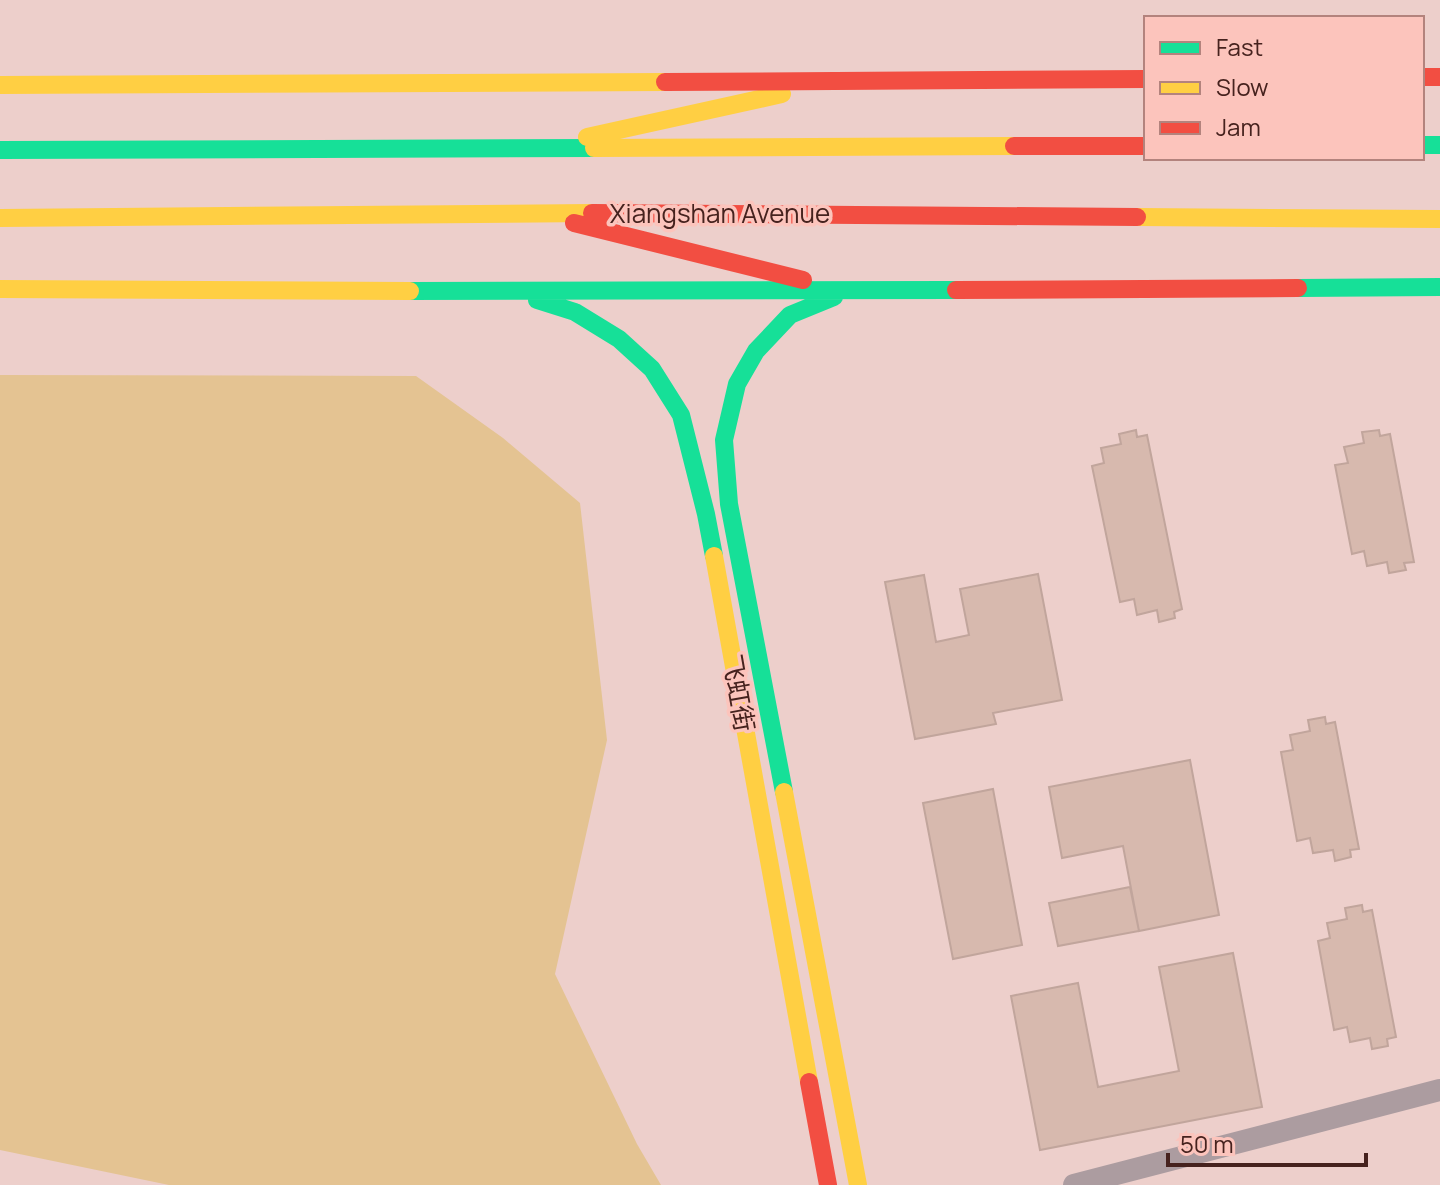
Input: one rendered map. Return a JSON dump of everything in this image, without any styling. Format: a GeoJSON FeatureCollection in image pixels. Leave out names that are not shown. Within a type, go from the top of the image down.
{"type":"FeatureCollection","features":[{"type":"Feature","properties":{"kind":"main road"},"geometry":{"type":"LineString","coordinates":[[0,85],[1144,79]]}},
{"type":"Feature","properties":{"kind":"main road"},"geometry":{"type":"LineString","coordinates":[[538,148],[838,81]]}},
{"type":"Feature","properties":{"kind":"main road"},"geometry":{"type":"LineString","coordinates":[[0,99],[29,87]]}},
{"type":"Feature","properties":{"kind":"main road"},"geometry":{"type":"LineString","coordinates":[[0,150],[1144,146]]}},
{"type":"Feature","properties":{"kind":"main road"},"geometry":{"type":"LineString","coordinates":[[535,213],[847,291]]}},
{"type":"Feature","properties":{"kind":"main road","name":"Xiangshan Avenue"},"geometry":{"type":"LineString","coordinates":[[0,218],[535,213],[1440,219]]}},
{"type":"Feature","properties":{"kind":"main road"},"geometry":{"type":"LineString","coordinates":[[0,278],[28,290]]}},
{"type":"Feature","properties":{"kind":"main road"},"geometry":{"type":"LineString","coordinates":[[0,289],[513,292],[1440,287]]}},
{"type":"Feature","properties":{"kind":"main road","name":"飞虹街"},"geometry":{"type":"LineString","coordinates":[[847,291],[790,315],[756,351],[737,384],[724,440],[729,504],[858,1185]]}},
{"type":"Feature","properties":{"kind":"main road","name":"飞虹街"},"geometry":{"type":"LineString","coordinates":[[513,292],[575,312],[619,339],[652,369],[681,415],[706,514],[828,1185]]}},
{"type":"Feature","properties":{"kind":"street"},"geometry":{"type":"LineString","coordinates":[[1074,1185],[1440,1090]]}},
{"type":"Feature","properties":{"kind":"shaded area"},"geometry":{"type":"Polygon","coordinates":[[[0,375],[416,376],[503,438],[580,503],[607,740],[555,974],[637,1144],[661,1185],[169,1185],[0,1150],[0,375]]]}},
{"type":"Feature","properties":{"kind":"building"},"geometry":{"type":"Polygon","coordinates":[[[1136,430],[1137,437],[1147,435],[1182,609],[1174,612],[1175,618],[1159,622],[1157,610],[1137,615],[1134,599],[1120,602],[1092,466],[1104,463],[1101,448],[1121,444],[1119,434],[1136,430]]]}},
{"type":"Feature","properties":{"kind":"building"},"geometry":{"type":"Polygon","coordinates":[[[1379,430],[1380,436],[1390,434],[1414,562],[1404,563],[1406,570],[1389,573],[1387,562],[1367,566],[1364,551],[1352,554],[1335,465],[1348,463],[1344,447],[1364,443],[1362,432],[1379,430]]]}},
{"type":"Feature","properties":{"kind":"building"},"geometry":{"type":"Polygon","coordinates":[[[1038,574],[1062,700],[993,713],[996,724],[915,739],[885,582],[924,575],[936,642],[969,635],[960,589],[1038,574]]]}},
{"type":"Feature","properties":{"kind":"building"},"geometry":{"type":"Polygon","coordinates":[[[1325,717],[1326,724],[1335,722],[1359,849],[1350,850],[1351,857],[1335,861],[1333,850],[1313,853],[1310,838],[1297,841],[1281,752],[1293,750],[1290,735],[1310,731],[1308,720],[1325,717]]]}},
{"type":"Feature","properties":{"kind":"building"},"geometry":{"type":"Polygon","coordinates":[[[1190,760],[1219,915],[1139,931],[1123,846],[1062,858],[1049,787],[1190,760]]]}},
{"type":"Feature","properties":{"kind":"building"},"geometry":{"type":"Polygon","coordinates":[[[993,789],[1022,945],[953,959],[923,803],[993,789]]]}},
{"type":"Feature","properties":{"kind":"building"},"geometry":{"type":"Polygon","coordinates":[[[1130,887],[1139,931],[1058,946],[1049,903],[1130,887]]]}},
{"type":"Feature","properties":{"kind":"building"},"geometry":{"type":"Polygon","coordinates":[[[1362,905],[1363,912],[1372,910],[1396,1037],[1387,1039],[1388,1046],[1372,1049],[1370,1038],[1350,1042],[1347,1027],[1334,1030],[1318,941],[1330,938],[1327,923],[1347,919],[1345,908],[1362,905]]]}},
{"type":"Feature","properties":{"kind":"building"},"geometry":{"type":"Polygon","coordinates":[[[1233,953],[1262,1107],[1040,1150],[1011,996],[1078,983],[1098,1087],[1179,1071],[1159,967],[1233,953]]]}},
{"type":"Feature","properties":{"kind":"traffic: fast"},"geometry":{"type":"LineString","coordinates":[[1424,145],[1440,145]]}},
{"type":"Feature","properties":{"kind":"traffic: fast"},"geometry":{"type":"LineString","coordinates":[[0,150],[594,148]]}},
{"type":"Feature","properties":{"kind":"traffic: fast"},"geometry":{"type":"LineString","coordinates":[[1298,288],[1440,287]]}},
{"type":"Feature","properties":{"kind":"traffic: fast"},"geometry":{"type":"LineString","coordinates":[[410,291],[956,290]]}},
{"type":"Feature","properties":{"kind":"traffic: fast"},"geometry":{"type":"LineString","coordinates":[[784,792],[729,504],[724,440],[737,384],[756,351],[790,315],[834,297]]}},
{"type":"Feature","properties":{"kind":"traffic: fast"},"geometry":{"type":"LineString","coordinates":[[537,300],[575,312],[619,339],[652,369],[681,415],[714,556]]}},
{"type":"Feature","properties":{"kind":"traffic: slow"},"geometry":{"type":"LineString","coordinates":[[0,85],[665,82]]}},
{"type":"Feature","properties":{"kind":"traffic: slow"},"geometry":{"type":"LineString","coordinates":[[587,137],[782,94]]}},
{"type":"Feature","properties":{"kind":"traffic: slow"},"geometry":{"type":"LineString","coordinates":[[594,148],[1014,146]]}},
{"type":"Feature","properties":{"kind":"traffic: slow"},"geometry":{"type":"LineString","coordinates":[[0,218],[592,213]]}},
{"type":"Feature","properties":{"kind":"traffic: slow"},"geometry":{"type":"LineString","coordinates":[[1137,217],[1440,219]]}},
{"type":"Feature","properties":{"kind":"traffic: slow"},"geometry":{"type":"LineString","coordinates":[[0,289],[410,291]]}},
{"type":"Feature","properties":{"kind":"traffic: slow"},"geometry":{"type":"LineString","coordinates":[[714,556],[809,1082]]}},
{"type":"Feature","properties":{"kind":"traffic: slow"},"geometry":{"type":"LineString","coordinates":[[784,792],[858,1185]]}},
{"type":"Feature","properties":{"kind":"traffic: jam"},"geometry":{"type":"LineString","coordinates":[[1424,77],[1440,77]]}},
{"type":"Feature","properties":{"kind":"traffic: jam"},"geometry":{"type":"LineString","coordinates":[[665,82],[1144,79]]}},
{"type":"Feature","properties":{"kind":"traffic: jam"},"geometry":{"type":"LineString","coordinates":[[1014,146],[1144,146]]}},
{"type":"Feature","properties":{"kind":"traffic: jam"},"geometry":{"type":"LineString","coordinates":[[592,213],[1137,217]]}},
{"type":"Feature","properties":{"kind":"traffic: jam"},"geometry":{"type":"LineString","coordinates":[[574,223],[803,280]]}},
{"type":"Feature","properties":{"kind":"traffic: jam"},"geometry":{"type":"LineString","coordinates":[[956,290],[1298,288]]}},
{"type":"Feature","properties":{"kind":"traffic: jam"},"geometry":{"type":"LineString","coordinates":[[809,1082],[828,1185]]}}]}
